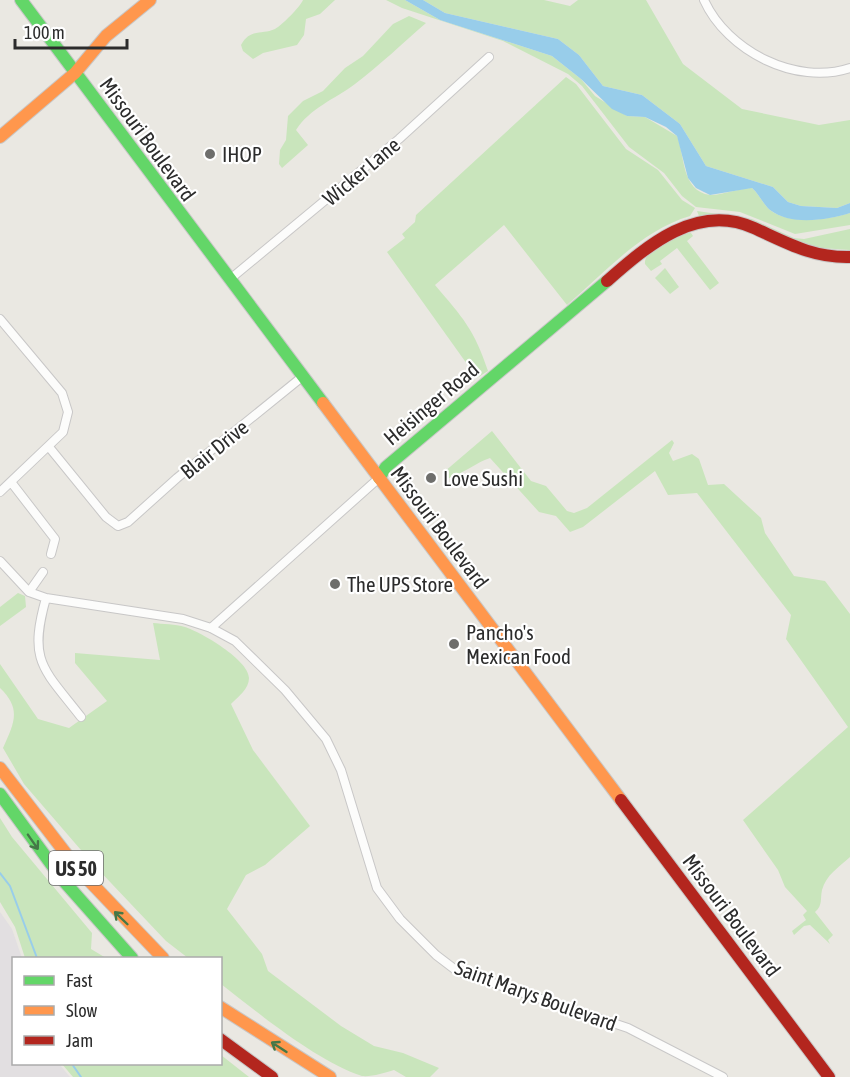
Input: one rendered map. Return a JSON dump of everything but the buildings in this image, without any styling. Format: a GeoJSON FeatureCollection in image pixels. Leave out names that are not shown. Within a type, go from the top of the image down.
{"type":"FeatureCollection","features":[{"type":"Feature","properties":{"kind":"main road","name":"Missouri Boulevard"},"geometry":{"type":"LineString","coordinates":[[21,0],[829,1077]]}},
{"type":"Feature","properties":{"kind":"main road"},"geometry":{"type":"LineString","coordinates":[[0,137],[75,73],[106,36],[150,0]]}},
{"type":"Feature","properties":{"kind":"main road","name":"Heisinger Road"},"geometry":{"type":"LineString","coordinates":[[379,478],[386,467],[629,262],[672,231],[698,222],[715,221],[747,225],[795,249],[813,254],[850,256]]}},
{"type":"Feature","properties":{"kind":"main road","name":"US 50"},"geometry":{"type":"LineString","coordinates":[[0,768],[29,812],[102,898],[162,957]]}},
{"type":"Feature","properties":{"kind":"main road","name":"US 50"},"geometry":{"type":"LineString","coordinates":[[0,794],[37,847],[99,925],[131,957]]}},
{"type":"Feature","properties":{"kind":"main road"},"geometry":{"type":"LineString","coordinates":[[222,1008],[330,1077]]}},
{"type":"Feature","properties":{"kind":"main road"},"geometry":{"type":"LineString","coordinates":[[222,1040],[272,1077]]}},
{"type":"Feature","properties":{"kind":"street"},"geometry":{"type":"LineString","coordinates":[[704,0],[724,31],[754,55],[789,69],[840,71],[850,68]]}},
{"type":"Feature","properties":{"kind":"street","name":"Wicker Lane"},"geometry":{"type":"LineString","coordinates":[[229,280],[399,139],[489,57]]}},
{"type":"Feature","properties":{"kind":"street"},"geometry":{"type":"LineString","coordinates":[[0,319],[62,393],[68,412],[63,432],[0,492]]}},
{"type":"Feature","properties":{"kind":"street","name":"Blair Drive"},"geometry":{"type":"LineString","coordinates":[[49,447],[106,517],[118,526],[128,522],[180,476],[302,377]]}},
{"type":"Feature","properties":{"kind":"street","name":"Heisinger Road"},"geometry":{"type":"LineString","coordinates":[[210,628],[379,478]]}},
{"type":"Feature","properties":{"kind":"street"},"geometry":{"type":"LineString","coordinates":[[11,482],[56,539],[51,554]]}},
{"type":"Feature","properties":{"kind":"street","name":"Saint Marys Boulevard"},"geometry":{"type":"LineString","coordinates":[[0,561],[29,591],[46,598],[183,619],[210,628],[235,642],[285,690],[326,739],[341,770],[377,888],[400,919],[436,955],[457,971],[628,1028],[723,1077]]}},
{"type":"Feature","properties":{"kind":"street"},"geometry":{"type":"LineString","coordinates":[[29,591],[43,572]]}},
{"type":"Feature","properties":{"kind":"street"},"geometry":{"type":"LineString","coordinates":[[46,598],[38,626],[37,648],[50,677],[81,717]]}},
{"type":"Feature","properties":{"kind":"shaded area"},"geometry":{"type":"Polygon","coordinates":[[[0,912],[12,929],[22,957],[12,957],[12,1065],[60,1065],[70,1077],[0,1077],[0,912]]]}},
{"type":"Feature","properties":{"kind":"green space"},"geometry":{"type":"Polygon","coordinates":[[[303,0],[335,0],[320,14],[306,19],[304,35],[297,45],[263,53],[253,59],[243,51],[241,45],[248,36],[275,29],[303,0]]]}},
{"type":"Feature","properties":{"kind":"green space"},"geometry":{"type":"Polygon","coordinates":[[[386,0],[405,0],[440,20],[552,56],[581,79],[595,96],[627,116],[645,117],[677,136],[689,180],[701,192],[713,195],[752,188],[768,208],[778,215],[809,220],[850,213],[850,225],[795,234],[740,212],[696,207],[682,196],[664,173],[629,147],[582,86],[568,74],[503,41],[402,8],[386,0]]]}},
{"type":"Feature","properties":{"kind":"green space"},"geometry":{"type":"Polygon","coordinates":[[[423,0],[544,0],[570,6],[578,0],[646,0],[683,64],[742,109],[819,125],[850,120],[850,203],[837,208],[801,206],[788,202],[773,187],[706,166],[680,124],[642,95],[603,86],[579,55],[558,39],[445,13],[423,0]]]}},
{"type":"Feature","properties":{"kind":"green space"},"geometry":{"type":"Polygon","coordinates":[[[409,16],[426,23],[364,77],[323,104],[302,122],[296,130],[308,145],[282,168],[279,164],[280,150],[286,140],[288,116],[303,101],[323,91],[345,68],[363,56],[393,24],[409,16]]]}},
{"type":"Feature","properties":{"kind":"green space"},"geometry":{"type":"Polygon","coordinates":[[[566,77],[576,84],[626,149],[658,170],[682,200],[695,208],[690,216],[656,231],[624,254],[567,305],[504,225],[435,285],[460,316],[478,344],[488,371],[477,378],[387,252],[405,238],[402,234],[415,222],[416,215],[566,77]]]}},
{"type":"Feature","properties":{"kind":"green space"},"geometry":{"type":"Polygon","coordinates":[[[697,211],[752,219],[794,238],[804,239],[850,229],[850,250],[808,247],[712,215],[699,216],[697,211]]]}},
{"type":"Feature","properties":{"kind":"green space"},"geometry":{"type":"Polygon","coordinates":[[[691,233],[693,236],[687,241],[719,283],[710,290],[677,248],[660,261],[662,264],[651,271],[645,264],[646,258],[662,242],[678,235],[691,233]]]}},
{"type":"Feature","properties":{"kind":"green space"},"geometry":{"type":"Polygon","coordinates":[[[665,268],[679,287],[670,294],[655,278],[665,268]]]}},
{"type":"Feature","properties":{"kind":"green space"},"geometry":{"type":"Polygon","coordinates":[[[492,431],[531,481],[546,486],[567,511],[574,513],[587,508],[672,440],[674,443],[669,453],[673,461],[692,454],[699,459],[708,485],[724,484],[761,518],[765,533],[794,576],[825,581],[850,614],[850,857],[827,880],[822,890],[820,904],[815,912],[833,935],[828,940],[830,944],[810,925],[804,926],[794,935],[792,931],[806,920],[803,915],[807,911],[785,887],[778,870],[743,820],[848,727],[786,639],[791,615],[697,493],[668,495],[655,471],[583,527],[570,532],[556,516],[539,512],[490,458],[445,479],[444,472],[492,431]]]}},
{"type":"Feature","properties":{"kind":"green space"},"geometry":{"type":"Polygon","coordinates":[[[18,593],[25,596],[26,607],[0,626],[0,607],[18,593]]]}},
{"type":"Feature","properties":{"kind":"green space"},"geometry":{"type":"Polygon","coordinates":[[[153,623],[177,625],[192,630],[223,648],[241,663],[247,671],[249,682],[231,704],[253,750],[310,826],[265,865],[246,875],[227,909],[262,954],[268,971],[341,1026],[374,1046],[403,1053],[439,1068],[430,1077],[406,1077],[394,1070],[362,1076],[327,1060],[289,1036],[222,985],[222,957],[187,957],[166,941],[93,864],[24,784],[3,748],[13,724],[14,710],[0,688],[0,664],[38,719],[69,728],[107,701],[75,663],[75,653],[160,660],[153,623]]]}},
{"type":"Feature","properties":{"kind":"green space"},"geometry":{"type":"Polygon","coordinates":[[[0,818],[12,837],[92,933],[91,949],[104,957],[25,957],[15,927],[0,902],[0,818]]]}},
{"type":"Feature","properties":{"kind":"green space"},"geometry":{"type":"Polygon","coordinates":[[[222,1056],[249,1077],[73,1077],[63,1065],[222,1065],[222,1056]]]}},
{"type":"Feature","properties":{"kind":"water"},"geometry":{"type":"Polygon","coordinates":[[[405,0],[423,0],[445,13],[558,39],[579,55],[603,86],[642,95],[680,124],[706,166],[773,187],[788,202],[801,206],[837,208],[850,203],[850,213],[831,218],[798,220],[770,210],[752,188],[710,195],[696,188],[688,178],[677,136],[666,127],[645,117],[627,116],[612,109],[581,79],[552,56],[440,20],[405,0]]]}},
{"type":"Feature","properties":{"kind":"waterway"},"geometry":{"type":"LineString","coordinates":[[0,873],[10,886],[37,957]]}},
{"type":"Feature","properties":{"kind":"waterway"},"geometry":{"type":"LineString","coordinates":[[73,1065],[81,1077]]}},
{"type":"Feature","properties":{"kind":"traffic: fast"},"geometry":{"type":"LineString","coordinates":[[21,0],[323,403]]}},
{"type":"Feature","properties":{"kind":"traffic: fast"},"geometry":{"type":"LineString","coordinates":[[379,478],[386,467],[607,281]]}},
{"type":"Feature","properties":{"kind":"traffic: fast"},"geometry":{"type":"LineString","coordinates":[[0,794],[62,879],[131,957]]}},
{"type":"Feature","properties":{"kind":"traffic: slow"},"geometry":{"type":"LineString","coordinates":[[0,137],[75,73],[106,36],[150,0]]}},
{"type":"Feature","properties":{"kind":"traffic: slow"},"geometry":{"type":"LineString","coordinates":[[323,403],[621,800]]}},
{"type":"Feature","properties":{"kind":"traffic: slow"},"geometry":{"type":"LineString","coordinates":[[0,768],[77,868],[162,957]]}},
{"type":"Feature","properties":{"kind":"traffic: slow"},"geometry":{"type":"LineString","coordinates":[[222,1008],[330,1077]]}},
{"type":"Feature","properties":{"kind":"traffic: jam"},"geometry":{"type":"LineString","coordinates":[[607,281],[656,242],[693,224],[713,220],[733,221],[812,252],[850,257]]}},
{"type":"Feature","properties":{"kind":"traffic: jam"},"geometry":{"type":"LineString","coordinates":[[621,800],[829,1077]]}},
{"type":"Feature","properties":{"kind":"traffic: jam"},"geometry":{"type":"LineString","coordinates":[[222,1040],[272,1077]]}},
{"type":"Feature","properties":{"kind":"place","name":"IHOP"},"geometry":{"type":"Point","coordinates":[210,154]}},
{"type":"Feature","properties":{"kind":"place","name":"Love Sushi"},"geometry":{"type":"Point","coordinates":[431,478]}},
{"type":"Feature","properties":{"kind":"place","name":"The UPS Store"},"geometry":{"type":"Point","coordinates":[335,584]}},
{"type":"Feature","properties":{"kind":"place","name":"Pancho's Mexican Food"},"geometry":{"type":"Point","coordinates":[454,644]}}]}
